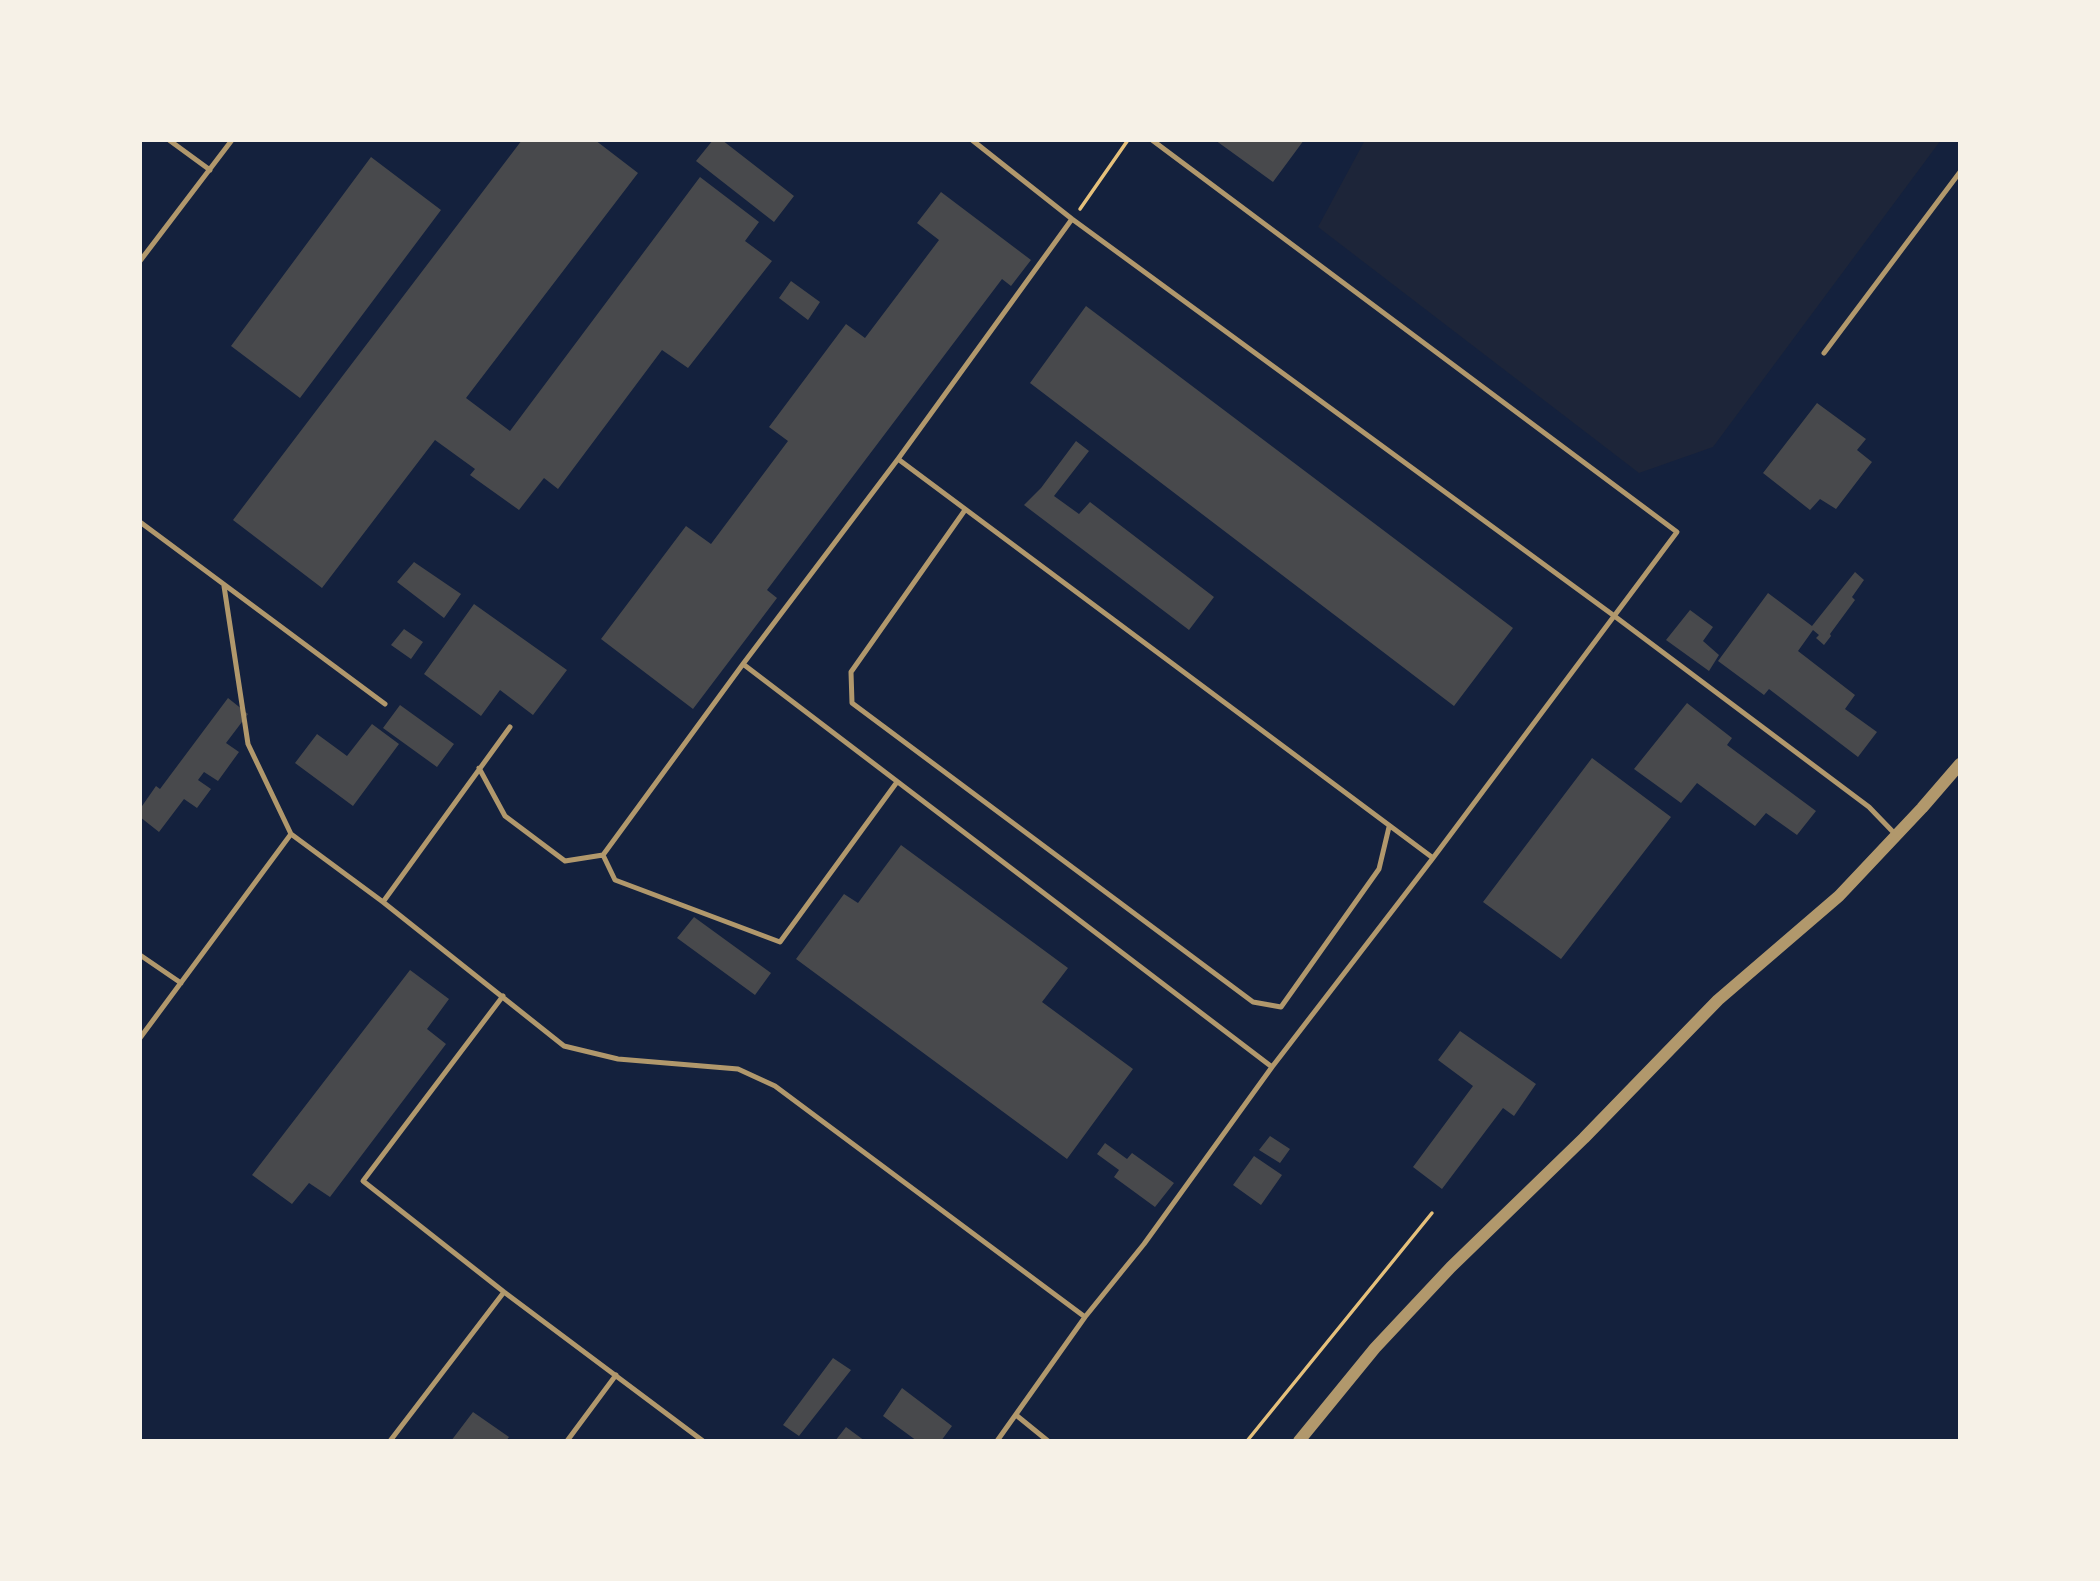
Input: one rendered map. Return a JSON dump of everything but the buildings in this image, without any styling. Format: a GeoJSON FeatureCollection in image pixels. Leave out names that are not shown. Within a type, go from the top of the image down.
{"type":"FeatureCollection","features":[{"type":"Feature","properties":{"kind":"street"},"geometry":{"type":"LineString","coordinates":[[1299,1441],[1375,1348],[1423,1297],[1584,1138],[1718,1000],[1839,896],[1960,764]]}},
{"type":"Feature","properties":{"kind":"lane"},"geometry":{"type":"LineString","coordinates":[[169,140],[209,170]]}},
{"type":"Feature","properties":{"kind":"lane"},"geometry":{"type":"LineString","coordinates":[[140,261],[232,140]]}},
{"type":"Feature","properties":{"kind":"lane"},"geometry":{"type":"LineString","coordinates":[[972,140],[1073,219],[1613,615],[1869,807],[1897,835]]}},
{"type":"Feature","properties":{"kind":"lane"},"geometry":{"type":"LineString","coordinates":[[997,1441],[1085,1317],[1144,1244],[1272,1067],[1433,858],[1677,532],[1152,140]]}},
{"type":"Feature","properties":{"kind":"lane"},"geometry":{"type":"LineString","coordinates":[[1824,354],[1960,172]]}},
{"type":"Feature","properties":{"kind":"lane"},"geometry":{"type":"LineString","coordinates":[[480,768],[505,816],[565,862],[603,855],[1073,219]]}},
{"type":"Feature","properties":{"kind":"lane"},"geometry":{"type":"LineString","coordinates":[[898,458],[1433,858]]}},
{"type":"Feature","properties":{"kind":"lane"},"geometry":{"type":"LineString","coordinates":[[965,510],[851,672],[852,703],[1253,1002],[1281,1007],[1379,869],[1389,827]]}},
{"type":"Feature","properties":{"kind":"lane"},"geometry":{"type":"LineString","coordinates":[[140,522],[385,704]]}},
{"type":"Feature","properties":{"kind":"lane"},"geometry":{"type":"LineString","coordinates":[[224,586],[248,744],[291,834],[383,902],[564,1046],[618,1059],[738,1069],[775,1086],[1085,1317]]}},
{"type":"Feature","properties":{"kind":"lane"},"geometry":{"type":"LineString","coordinates":[[743,664],[1272,1067]]}},
{"type":"Feature","properties":{"kind":"lane"},"geometry":{"type":"LineString","coordinates":[[383,902],[510,727]]}},
{"type":"Feature","properties":{"kind":"lane"},"geometry":{"type":"LineString","coordinates":[[603,855],[615,880],[780,942],[897,782]]}},
{"type":"Feature","properties":{"kind":"lane"},"geometry":{"type":"LineString","coordinates":[[140,1038],[291,834]]}},
{"type":"Feature","properties":{"kind":"lane"},"geometry":{"type":"LineString","coordinates":[[140,955],[181,983]]}},
{"type":"Feature","properties":{"kind":"lane"},"geometry":{"type":"LineString","coordinates":[[503,996],[363,1181],[504,1292],[703,1441]]}},
{"type":"Feature","properties":{"kind":"lane"},"geometry":{"type":"LineString","coordinates":[[390,1441],[504,1292]]}},
{"type":"Feature","properties":{"kind":"lane"},"geometry":{"type":"LineString","coordinates":[[567,1441],[616,1375]]}},
{"type":"Feature","properties":{"kind":"lane"},"geometry":{"type":"LineString","coordinates":[[1016,1415],[1048,1441]]}},
{"type":"Feature","properties":{"kind":"path"},"geometry":{"type":"LineString","coordinates":[[1073,219],[1128,140]]}},
{"type":"Feature","properties":{"kind":"path"},"geometry":{"type":"LineString","coordinates":[[1247,1441],[1432,1213]]}},
{"type":"Feature","properties":{"kind":"shaded area"},"geometry":{"type":"Polygon","coordinates":[[[1365,140],[1941,140],[1713,447],[1639,473],[1318,227],[1365,140]]]}}]}
